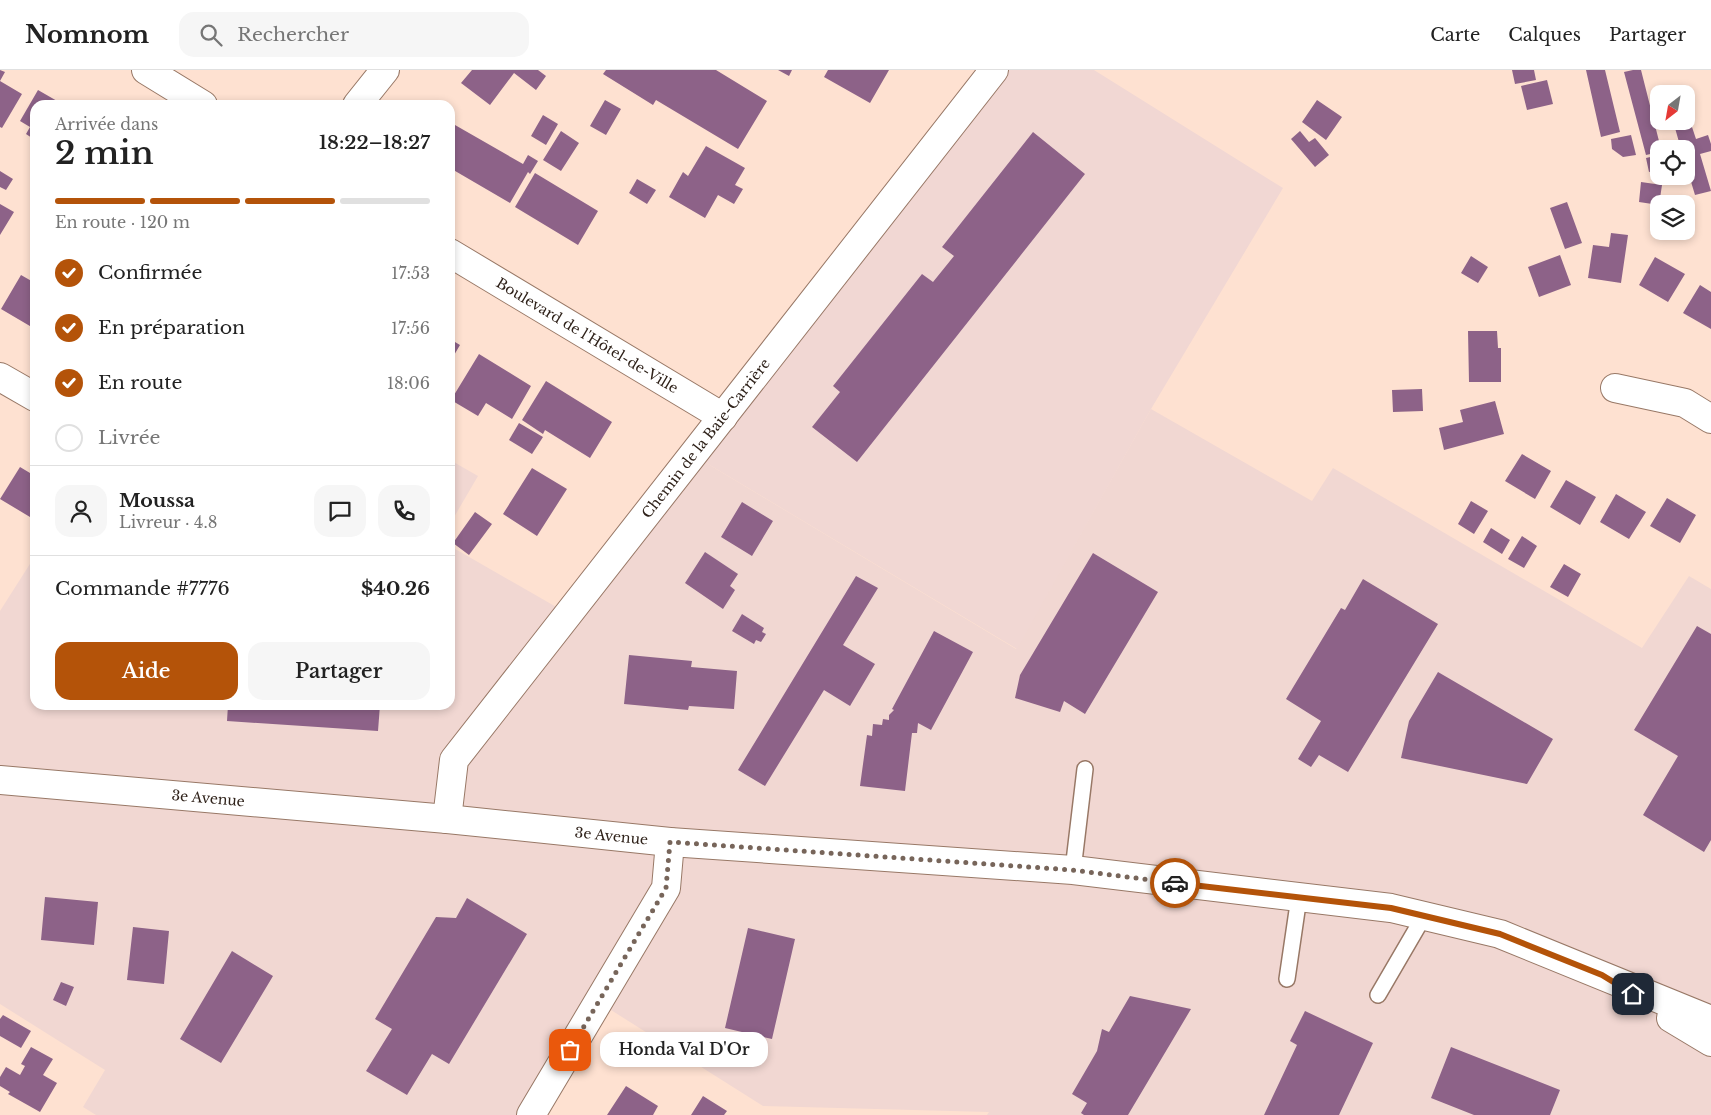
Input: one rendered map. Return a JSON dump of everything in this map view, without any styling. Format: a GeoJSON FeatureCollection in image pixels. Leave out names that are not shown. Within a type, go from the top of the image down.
{"type":"FeatureCollection","features":[{"type":"Feature","properties":{"kind":"main road"},"geometry":{"type":"LineString","coordinates":[[146,70],[195,100]]}},
{"type":"Feature","properties":{"kind":"main road"},"geometry":{"type":"LineString","coordinates":[[361,100],[385,70]]}},
{"type":"Feature","properties":{"kind":"main road","name":"Chemin de la Baie-Carrière"},"geometry":{"type":"LineString","coordinates":[[447,819],[454,760],[994,70]]}},
{"type":"Feature","properties":{"kind":"main road","name":"Boulevard de l'Hôtel-de-Ville"},"geometry":{"type":"LineString","coordinates":[[455,256],[723,417]]}},
{"type":"Feature","properties":{"kind":"main road"},"geometry":{"type":"LineString","coordinates":[[0,377],[30,394]]}},
{"type":"Feature","properties":{"kind":"main road"},"geometry":{"type":"LineString","coordinates":[[1615,388],[1684,403],[1711,418]]}},
{"type":"Feature","properties":{"kind":"main road","name":"3e Avenue"},"geometry":{"type":"LineString","coordinates":[[0,780],[447,819],[670,842],[1072,870],[1391,908],[1500,934],[1711,1020]]}},
{"type":"Feature","properties":{"kind":"main road"},"geometry":{"type":"LineString","coordinates":[[531,1115],[666,888],[670,842]]}},
{"type":"Feature","properties":{"kind":"main road","name":"3e Avenue"},"geometry":{"type":"LineString","coordinates":[[1602,975],[1711,1042]]}},
{"type":"Feature","properties":{"kind":"lane"},"geometry":{"type":"LineString","coordinates":[[1072,870],[1085,769]]}},
{"type":"Feature","properties":{"kind":"lane"},"geometry":{"type":"LineString","coordinates":[[1287,979],[1300,897]]}},
{"type":"Feature","properties":{"kind":"lane"},"geometry":{"type":"LineString","coordinates":[[1378,995],[1424,916]]}},
{"type":"Feature","properties":{"kind":"shaded area"},"geometry":{"type":"Polygon","coordinates":[[[995,70],[1094,70],[1283,188],[1151,409],[1017,649],[703,461],[995,70]]]}},
{"type":"Feature","properties":{"kind":"shaded area"},"geometry":{"type":"Polygon","coordinates":[[[1151,409],[1312,501],[1333,468],[1642,648],[1689,576],[1711,589],[1711,1115],[987,1115],[989,1112],[763,1106],[603,1005],[537,1115],[96,1115],[83,1107],[105,1070],[0,1004],[0,611],[30,564],[30,710],[455,710],[455,549],[579,620],[703,461],[1016,649],[1151,409]]]}},
{"type":"Feature","properties":{"kind":"shaded area"},"geometry":{"type":"Polygon","coordinates":[[[455,463],[478,476],[455,515],[455,463]]]}},
{"type":"Feature","properties":{"kind":"building"},"geometry":{"type":"Polygon","coordinates":[[[0,70],[5,72],[0,81],[0,70]]]}},
{"type":"Feature","properties":{"kind":"building"},"geometry":{"type":"Polygon","coordinates":[[[472,70],[538,70],[546,76],[536,90],[514,73],[490,105],[461,83],[472,70]]]}},
{"type":"Feature","properties":{"kind":"building"},"geometry":{"type":"Polygon","coordinates":[[[606,70],[716,70],[767,101],[738,149],[656,100],[653,105],[603,74],[606,70]]]}},
{"type":"Feature","properties":{"kind":"building"},"geometry":{"type":"Polygon","coordinates":[[[778,70],[792,70],[789,76],[778,70]]]}},
{"type":"Feature","properties":{"kind":"building"},"geometry":{"type":"Polygon","coordinates":[[[828,70],[889,70],[870,103],[824,77],[828,70]]]}},
{"type":"Feature","properties":{"kind":"building"},"geometry":{"type":"Polygon","coordinates":[[[1512,70],[1534,70],[1536,80],[1515,84],[1512,70]]]}},
{"type":"Feature","properties":{"kind":"building"},"geometry":{"type":"Polygon","coordinates":[[[1586,70],[1605,70],[1620,132],[1601,137],[1586,70]]]}},
{"type":"Feature","properties":{"kind":"building"},"geometry":{"type":"Polygon","coordinates":[[[1641,70],[1650,106],[1650,130],[1656,130],[1659,140],[1650,140],[1650,154],[1646,155],[1624,72],[1641,70]]]}},
{"type":"Feature","properties":{"kind":"building"},"geometry":{"type":"Polygon","coordinates":[[[1547,80],[1553,104],[1527,110],[1521,86],[1547,80]]]}},
{"type":"Feature","properties":{"kind":"building"},"geometry":{"type":"Polygon","coordinates":[[[0,81],[22,94],[2,128],[0,127],[0,81]]]}},
{"type":"Feature","properties":{"kind":"building"},"geometry":{"type":"Polygon","coordinates":[[[38,90],[55,100],[32,100],[38,90]]]}},
{"type":"Feature","properties":{"kind":"building"},"geometry":{"type":"Polygon","coordinates":[[[605,100],[621,109],[606,135],[590,126],[605,100]]]}},
{"type":"Feature","properties":{"kind":"building"},"geometry":{"type":"Polygon","coordinates":[[[1317,100],[1342,117],[1326,140],[1302,122],[1317,100]]]}},
{"type":"Feature","properties":{"kind":"building"},"geometry":{"type":"Polygon","coordinates":[[[30,104],[30,127],[20,121],[30,104]]]}},
{"type":"Feature","properties":{"kind":"building"},"geometry":{"type":"Polygon","coordinates":[[[543,115],[558,124],[546,145],[531,136],[543,115]]]}},
{"type":"Feature","properties":{"kind":"building"},"geometry":{"type":"Polygon","coordinates":[[[455,125],[523,164],[528,155],[538,161],[530,174],[528,172],[510,203],[455,171],[455,125]]]}},
{"type":"Feature","properties":{"kind":"building"},"geometry":{"type":"Polygon","coordinates":[[[30,127],[30,137],[26,134],[30,127]]]}},
{"type":"Feature","properties":{"kind":"building"},"geometry":{"type":"Polygon","coordinates":[[[1676,130],[1693,130],[1696,139],[1708,135],[1711,151],[1700,154],[1711,191],[1695,195],[1692,185],[1695,185],[1695,140],[1678,140],[1676,130]]]}},
{"type":"Feature","properties":{"kind":"building"},"geometry":{"type":"Polygon","coordinates":[[[561,131],[579,143],[561,171],[543,160],[561,131]]]}},
{"type":"Feature","properties":{"kind":"building"},"geometry":{"type":"Polygon","coordinates":[[[1300,131],[1309,142],[1315,138],[1329,155],[1315,167],[1291,139],[1300,131]]]}},
{"type":"Feature","properties":{"kind":"building"},"geometry":{"type":"Polygon","coordinates":[[[1033,132],[1085,174],[857,462],[812,427],[840,392],[833,386],[922,274],[933,282],[954,256],[942,247],[1033,132]]]}},
{"type":"Feature","properties":{"kind":"building"},"geometry":{"type":"Polygon","coordinates":[[[1631,135],[1636,155],[1623,157],[1612,149],[1611,139],[1631,135]]]}},
{"type":"Feature","properties":{"kind":"building"},"geometry":{"type":"Polygon","coordinates":[[[706,146],[745,168],[735,185],[743,189],[734,204],[718,195],[705,218],[669,197],[683,172],[688,176],[706,146]]]}},
{"type":"Feature","properties":{"kind":"building"},"geometry":{"type":"Polygon","coordinates":[[[1650,157],[1650,172],[1649,172],[1646,158],[1650,157]]]}},
{"type":"Feature","properties":{"kind":"building"},"geometry":{"type":"Polygon","coordinates":[[[0,171],[13,179],[6,190],[0,187],[0,171]]]}},
{"type":"Feature","properties":{"kind":"building"},"geometry":{"type":"Polygon","coordinates":[[[535,173],[598,211],[578,245],[515,207],[535,173]]]}},
{"type":"Feature","properties":{"kind":"building"},"geometry":{"type":"Polygon","coordinates":[[[637,179],[656,190],[647,204],[629,193],[637,179]]]}},
{"type":"Feature","properties":{"kind":"building"},"geometry":{"type":"Polygon","coordinates":[[[1641,182],[1650,183],[1650,185],[1662,185],[1660,195],[1650,195],[1650,204],[1639,202],[1641,182]]]}},
{"type":"Feature","properties":{"kind":"building"},"geometry":{"type":"Polygon","coordinates":[[[1567,202],[1582,243],[1565,249],[1550,208],[1567,202]]]}},
{"type":"Feature","properties":{"kind":"building"},"geometry":{"type":"Polygon","coordinates":[[[0,204],[14,212],[0,235],[0,204]]]}},
{"type":"Feature","properties":{"kind":"building"},"geometry":{"type":"Polygon","coordinates":[[[1611,233],[1628,235],[1621,283],[1588,278],[1593,245],[1609,247],[1611,233]]]}},
{"type":"Feature","properties":{"kind":"building"},"geometry":{"type":"Polygon","coordinates":[[[1560,255],[1571,285],[1539,297],[1528,267],[1560,255]]]}},
{"type":"Feature","properties":{"kind":"building"},"geometry":{"type":"Polygon","coordinates":[[[1471,256],[1488,267],[1478,283],[1461,273],[1471,256]]]}},
{"type":"Feature","properties":{"kind":"building"},"geometry":{"type":"Polygon","coordinates":[[[1655,257],[1685,274],[1668,302],[1639,285],[1655,257]]]}},
{"type":"Feature","properties":{"kind":"building"},"geometry":{"type":"Polygon","coordinates":[[[21,275],[30,280],[30,326],[1,309],[21,275]]]}},
{"type":"Feature","properties":{"kind":"building"},"geometry":{"type":"Polygon","coordinates":[[[1700,285],[1711,292],[1711,329],[1683,313],[1700,285]]]}},
{"type":"Feature","properties":{"kind":"building"},"geometry":{"type":"Polygon","coordinates":[[[1468,331],[1497,331],[1498,348],[1501,348],[1501,382],[1469,382],[1468,331]]]}},
{"type":"Feature","properties":{"kind":"building"},"geometry":{"type":"Polygon","coordinates":[[[455,342],[460,345],[455,354],[455,342]]]}},
{"type":"Feature","properties":{"kind":"building"},"geometry":{"type":"Polygon","coordinates":[[[479,354],[531,386],[512,419],[486,403],[478,416],[455,402],[455,393],[479,354]]]}},
{"type":"Feature","properties":{"kind":"building"},"geometry":{"type":"Polygon","coordinates":[[[546,381],[612,422],[590,458],[545,430],[543,434],[522,420],[546,381]]]}},
{"type":"Feature","properties":{"kind":"building"},"geometry":{"type":"Polygon","coordinates":[[[1422,389],[1423,411],[1393,412],[1392,390],[1422,389]]]}},
{"type":"Feature","properties":{"kind":"building"},"geometry":{"type":"Polygon","coordinates":[[[1495,401],[1504,434],[1444,450],[1439,428],[1463,422],[1460,410],[1495,401]]]}},
{"type":"Feature","properties":{"kind":"building"},"geometry":{"type":"Polygon","coordinates":[[[519,423],[543,437],[532,454],[509,440],[519,423]]]}},
{"type":"Feature","properties":{"kind":"building"},"geometry":{"type":"Polygon","coordinates":[[[1522,454],[1551,471],[1535,499],[1505,481],[1522,454]]]}},
{"type":"Feature","properties":{"kind":"building"},"geometry":{"type":"Polygon","coordinates":[[[20,467],[30,473],[30,517],[0,499],[20,467]]]}},
{"type":"Feature","properties":{"kind":"building"},"geometry":{"type":"Polygon","coordinates":[[[532,468],[567,489],[537,536],[503,514],[532,468]]]}},
{"type":"Feature","properties":{"kind":"building"},"geometry":{"type":"Polygon","coordinates":[[[1566,480],[1596,497],[1580,525],[1550,507],[1566,480]]]}},
{"type":"Feature","properties":{"kind":"building"},"geometry":{"type":"Polygon","coordinates":[[[1616,494],[1646,512],[1629,539],[1600,522],[1616,494]]]}},
{"type":"Feature","properties":{"kind":"building"},"geometry":{"type":"Polygon","coordinates":[[[1667,498],[1696,515],[1680,543],[1650,526],[1667,498]]]}},
{"type":"Feature","properties":{"kind":"building"},"geometry":{"type":"Polygon","coordinates":[[[1471,501],[1488,511],[1474,534],[1458,524],[1471,501]]]}},
{"type":"Feature","properties":{"kind":"building"},"geometry":{"type":"Polygon","coordinates":[[[742,502],[773,521],[752,556],[721,537],[742,502]]]}},
{"type":"Feature","properties":{"kind":"building"},"geometry":{"type":"Polygon","coordinates":[[[475,512],[492,524],[469,555],[455,544],[455,540],[475,512]]]}},
{"type":"Feature","properties":{"kind":"building"},"geometry":{"type":"Polygon","coordinates":[[[1491,528],[1510,540],[1502,554],[1483,542],[1491,528]]]}},
{"type":"Feature","properties":{"kind":"building"},"geometry":{"type":"Polygon","coordinates":[[[1522,536],[1537,546],[1524,568],[1508,559],[1522,536]]]}},
{"type":"Feature","properties":{"kind":"building"},"geometry":{"type":"Polygon","coordinates":[[[705,552],[738,574],[730,586],[735,590],[723,609],[685,583],[705,552]]]}},
{"type":"Feature","properties":{"kind":"building"},"geometry":{"type":"Polygon","coordinates":[[[1093,553],[1158,592],[1085,714],[1064,701],[1060,712],[1015,698],[1020,675],[1093,553]]]}},
{"type":"Feature","properties":{"kind":"building"},"geometry":{"type":"Polygon","coordinates":[[[1564,564],[1581,574],[1568,597],[1550,587],[1564,564]]]}},
{"type":"Feature","properties":{"kind":"building"},"geometry":{"type":"Polygon","coordinates":[[[856,576],[878,588],[843,645],[875,664],[850,706],[824,690],[765,786],[738,770],[856,576]]]}},
{"type":"Feature","properties":{"kind":"building"},"geometry":{"type":"Polygon","coordinates":[[[1363,579],[1438,624],[1348,772],[1319,755],[1311,767],[1298,759],[1321,721],[1286,699],[1341,608],[1345,610],[1363,579]]]}},
{"type":"Feature","properties":{"kind":"building"},"geometry":{"type":"Polygon","coordinates":[[[742,614],[764,628],[762,632],[766,634],[761,642],[756,640],[754,644],[732,631],[742,614]]]}},
{"type":"Feature","properties":{"kind":"building"},"geometry":{"type":"Polygon","coordinates":[[[1697,626],[1711,634],[1711,840],[1704,852],[1643,815],[1678,756],[1634,730],[1697,626]]]}},
{"type":"Feature","properties":{"kind":"building"},"geometry":{"type":"Polygon","coordinates":[[[934,631],[973,652],[931,730],[918,723],[917,733],[912,733],[905,791],[860,786],[867,735],[872,736],[873,724],[882,725],[883,719],[889,720],[889,715],[894,710],[892,709],[934,631]]]}},
{"type":"Feature","properties":{"kind":"building"},"geometry":{"type":"Polygon","coordinates":[[[629,655],[692,661],[691,667],[737,671],[734,709],[689,706],[688,710],[624,704],[629,655]]]}},
{"type":"Feature","properties":{"kind":"building"},"geometry":{"type":"Polygon","coordinates":[[[1438,672],[1553,739],[1527,784],[1401,758],[1409,721],[1438,672]]]}},
{"type":"Feature","properties":{"kind":"building"},"geometry":{"type":"Polygon","coordinates":[[[228,710],[380,710],[378,731],[227,721],[228,710]]]}},
{"type":"Feature","properties":{"kind":"building"},"geometry":{"type":"Polygon","coordinates":[[[45,897],[98,902],[94,945],[41,940],[45,897]]]}},
{"type":"Feature","properties":{"kind":"building"},"geometry":{"type":"Polygon","coordinates":[[[467,898],[527,934],[449,1064],[432,1054],[407,1095],[366,1071],[392,1029],[375,1019],[436,917],[456,918],[467,898]]]}},
{"type":"Feature","properties":{"kind":"building"},"geometry":{"type":"Polygon","coordinates":[[[133,927],[169,931],[164,984],[127,980],[133,927]]]}},
{"type":"Feature","properties":{"kind":"building"},"geometry":{"type":"Polygon","coordinates":[[[748,928],[795,939],[772,1039],[725,1028],[748,928]]]}},
{"type":"Feature","properties":{"kind":"building"},"geometry":{"type":"Polygon","coordinates":[[[232,951],[273,976],[221,1063],[180,1039],[232,951]]]}},
{"type":"Feature","properties":{"kind":"building"},"geometry":{"type":"Polygon","coordinates":[[[61,982],[74,987],[66,1006],[53,1000],[61,982]]]}},
{"type":"Feature","properties":{"kind":"building"},"geometry":{"type":"Polygon","coordinates":[[[1130,996],[1191,1009],[1128,1115],[1084,1115],[1081,1113],[1087,1103],[1072,1094],[1097,1051],[1102,1029],[1109,1032],[1130,996]]]}},
{"type":"Feature","properties":{"kind":"building"},"geometry":{"type":"Polygon","coordinates":[[[1305,1011],[1373,1043],[1339,1115],[1264,1115],[1297,1045],[1290,1041],[1305,1011]]]}},
{"type":"Feature","properties":{"kind":"building"},"geometry":{"type":"Polygon","coordinates":[[[3,1015],[31,1031],[21,1048],[0,1036],[0,1019],[3,1015]]]}},
{"type":"Feature","properties":{"kind":"building"},"geometry":{"type":"Polygon","coordinates":[[[31,1047],[53,1059],[43,1075],[57,1083],[40,1112],[8,1094],[10,1092],[0,1086],[0,1077],[6,1067],[20,1075],[25,1066],[21,1064],[31,1047]]]}},
{"type":"Feature","properties":{"kind":"building"},"geometry":{"type":"Polygon","coordinates":[[[1451,1047],[1560,1090],[1550,1115],[1474,1115],[1431,1098],[1451,1047]]]}},
{"type":"Feature","properties":{"kind":"building"},"geometry":{"type":"Polygon","coordinates":[[[626,1086],[658,1106],[653,1115],[607,1115],[626,1086]]]}},
{"type":"Feature","properties":{"kind":"building"},"geometry":{"type":"Polygon","coordinates":[[[703,1096],[727,1111],[724,1115],[691,1115],[703,1096]]]}},
{"type":"Feature","properties":{"kind":"way so far"},"geometry":{"type":"LineString","coordinates":[[570,1050],[666,888],[670,842],[1072,870],[1175,883]]}},
{"type":"Feature","properties":{"kind":"place","name":"Honda Val D'Or"},"geometry":{"type":"Point","coordinates":[570,1050]}},
{"type":"Feature","properties":{"kind":"route"},"geometry":{"type":"LineString","coordinates":[[1175,883],[1391,908],[1500,934],[1602,975],[1633,994]]}}]}
